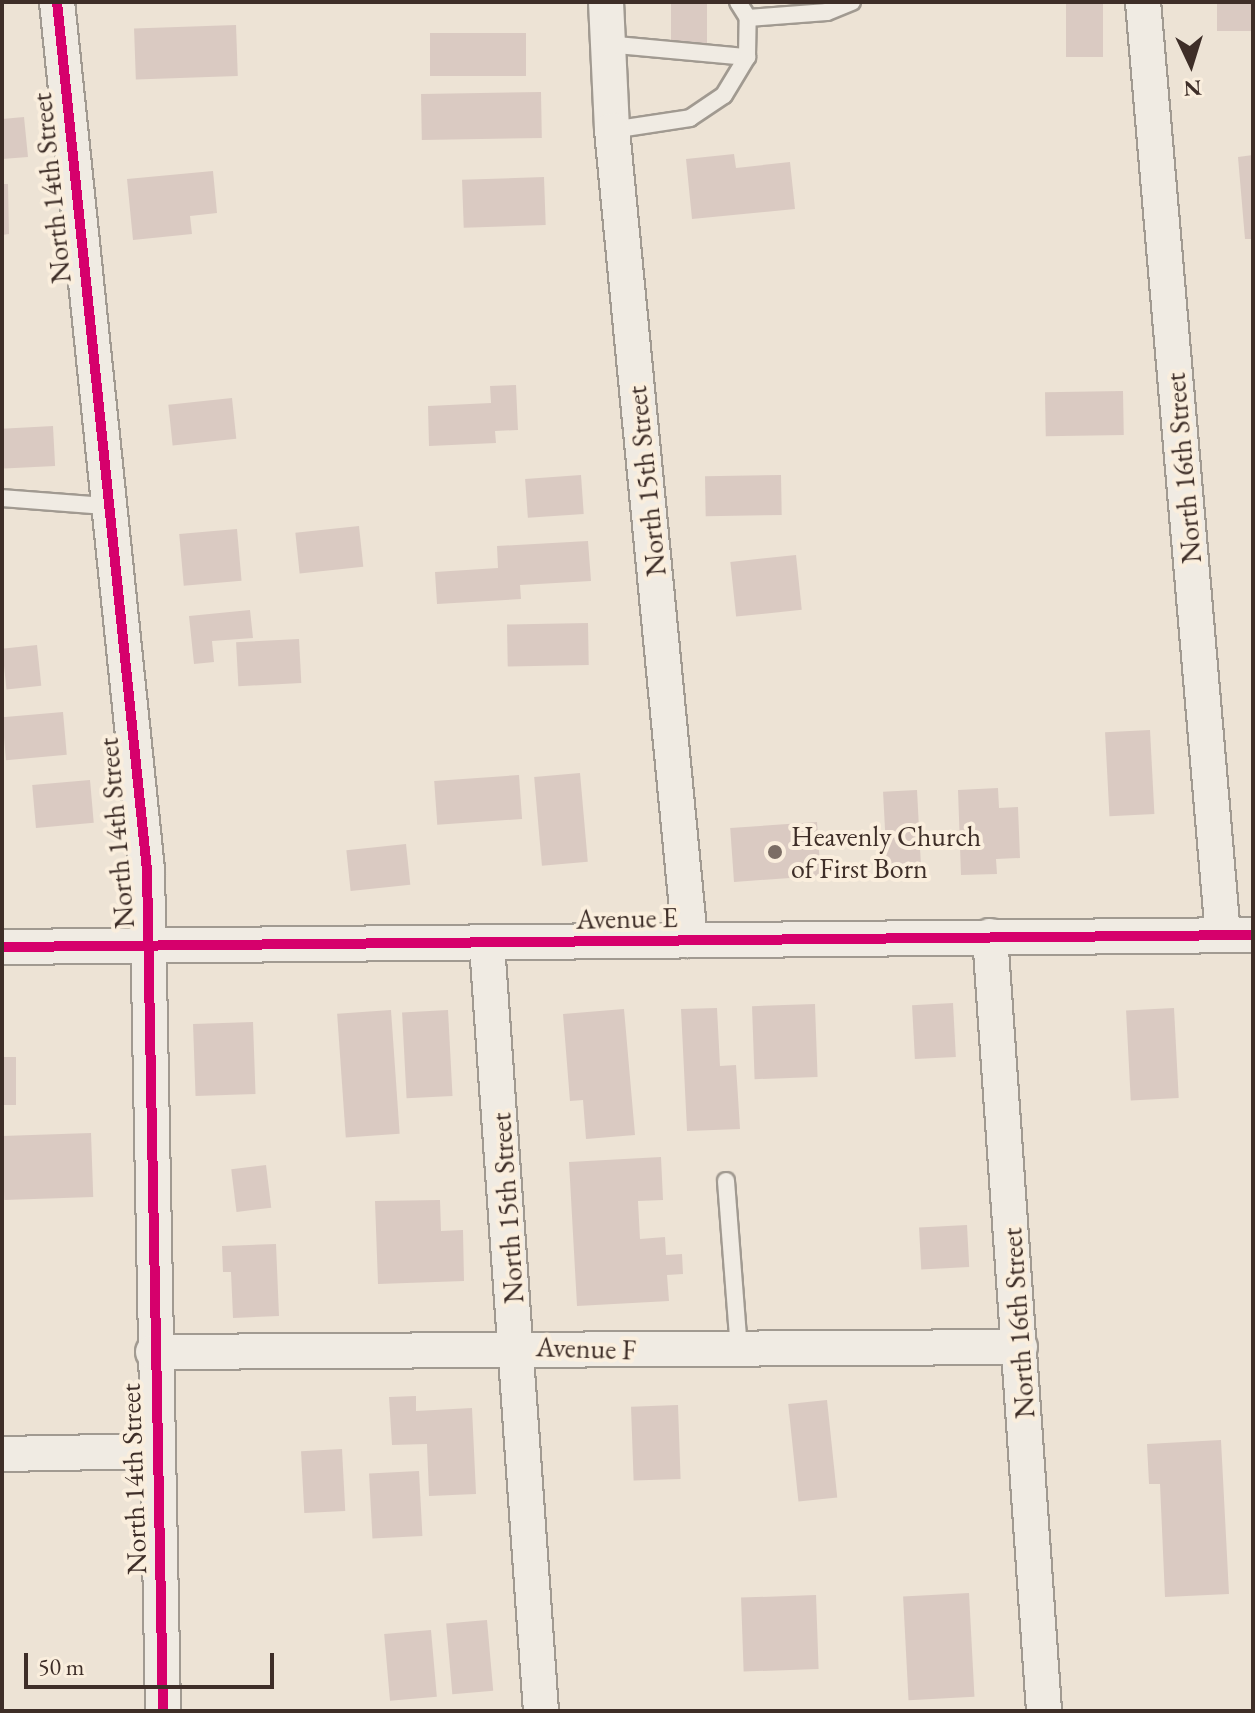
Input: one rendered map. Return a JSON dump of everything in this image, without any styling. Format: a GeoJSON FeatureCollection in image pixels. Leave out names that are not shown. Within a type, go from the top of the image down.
{"type":"FeatureCollection","features":[{"type":"Feature","properties":{"kind":"street","name":"North 14th Street"},"geometry":{"type":"LineString","coordinates":[[57,2],[147,870],[153,1352],[163,1711]]}},
{"type":"Feature","properties":{"kind":"street","name":"North 16th Street"},"geometry":{"type":"LineString","coordinates":[[1143,2],[1238,935]]}},
{"type":"Feature","properties":{"kind":"street","name":"North 15th Street"},"geometry":{"type":"LineString","coordinates":[[602,17],[690,940]]}},
{"type":"Feature","properties":{"kind":"street","name":"Avenue E"},"geometry":{"type":"LineString","coordinates":[[2,947],[487,945],[1238,935]]}},
{"type":"Feature","properties":{"kind":"street","name":"North 16th Street"},"geometry":{"type":"LineString","coordinates":[[990,936],[1044,1711]]}},
{"type":"Feature","properties":{"kind":"street","name":"North 15th Street"},"geometry":{"type":"LineString","coordinates":[[487,945],[541,1711]]}},
{"type":"Feature","properties":{"kind":"street","name":"Avenue F"},"geometry":{"type":"LineString","coordinates":[[153,1352],[517,1345],[541,1351],[1020,1347]]}},
{"type":"Feature","properties":{"kind":"street"},"geometry":{"type":"LineString","coordinates":[[2,1454],[156,1451]]}},
{"type":"Feature","properties":{"kind":"lane"},"geometry":{"type":"LineString","coordinates":[[612,130],[690,118],[724,95],[747,57],[748,18],[738,2]]}},
{"type":"Feature","properties":{"kind":"lane"},"geometry":{"type":"LineString","coordinates":[[748,18],[827,12],[852,2]]}},
{"type":"Feature","properties":{"kind":"lane"},"geometry":{"type":"LineString","coordinates":[[602,17],[747,57]]}},
{"type":"Feature","properties":{"kind":"lane"},"geometry":{"type":"LineString","coordinates":[[2,498],[107,506]]}},
{"type":"Feature","properties":{"kind":"lane"},"geometry":{"type":"LineString","coordinates":[[726,1181],[739,1350]]}},
{"type":"Feature","properties":{"kind":"building"},"geometry":{"type":"Polygon","coordinates":[[[671,2],[707,2],[707,44],[671,44],[671,2]]]}},
{"type":"Feature","properties":{"kind":"building"},"geometry":{"type":"Polygon","coordinates":[[[1066,2],[1103,2],[1103,57],[1066,57],[1066,2]]]}},
{"type":"Feature","properties":{"kind":"building"},"geometry":{"type":"Polygon","coordinates":[[[1217,2],[1253,2],[1253,31],[1217,31],[1217,2]]]}},
{"type":"Feature","properties":{"kind":"building"},"geometry":{"type":"Polygon","coordinates":[[[236,25],[238,76],[136,80],[134,29],[236,25]]]}},
{"type":"Feature","properties":{"kind":"building"},"geometry":{"type":"Polygon","coordinates":[[[430,33],[526,33],[526,76],[430,76],[430,33]]]}},
{"type":"Feature","properties":{"kind":"building"},"geometry":{"type":"Polygon","coordinates":[[[541,92],[542,138],[422,140],[421,94],[541,92]]]}},
{"type":"Feature","properties":{"kind":"building"},"geometry":{"type":"Polygon","coordinates":[[[24,117],[28,157],[2,159],[2,119],[24,117]]]}},
{"type":"Feature","properties":{"kind":"building"},"geometry":{"type":"Polygon","coordinates":[[[734,154],[736,168],[790,162],[795,209],[692,219],[686,159],[734,154]]]}},
{"type":"Feature","properties":{"kind":"building"},"geometry":{"type":"Polygon","coordinates":[[[1253,155],[1253,239],[1245,239],[1238,157],[1253,155]]]}},
{"type":"Feature","properties":{"kind":"building"},"geometry":{"type":"Polygon","coordinates":[[[213,171],[217,213],[190,216],[192,234],[133,240],[127,179],[213,171]]]}},
{"type":"Feature","properties":{"kind":"building"},"geometry":{"type":"Polygon","coordinates":[[[544,177],[546,225],[464,228],[462,180],[544,177]]]}},
{"type":"Feature","properties":{"kind":"building"},"geometry":{"type":"Polygon","coordinates":[[[2,184],[8,184],[9,234],[2,235],[2,184]]]}},
{"type":"Feature","properties":{"kind":"building"},"geometry":{"type":"Polygon","coordinates":[[[516,385],[518,430],[495,431],[496,443],[429,446],[428,406],[491,403],[490,386],[516,385]]]}},
{"type":"Feature","properties":{"kind":"building"},"geometry":{"type":"Polygon","coordinates":[[[1123,391],[1124,435],[1046,436],[1045,392],[1123,391]]]}},
{"type":"Feature","properties":{"kind":"building"},"geometry":{"type":"Polygon","coordinates":[[[232,398],[236,439],[173,445],[168,405],[232,398]]]}},
{"type":"Feature","properties":{"kind":"building"},"geometry":{"type":"Polygon","coordinates":[[[53,426],[55,466],[4,469],[2,429],[53,426]]]}},
{"type":"Feature","properties":{"kind":"building"},"geometry":{"type":"Polygon","coordinates":[[[581,475],[584,514],[528,518],[525,479],[581,475]]]}},
{"type":"Feature","properties":{"kind":"building"},"geometry":{"type":"Polygon","coordinates":[[[781,475],[782,515],[706,516],[705,476],[781,475]]]}},
{"type":"Feature","properties":{"kind":"building"},"geometry":{"type":"Polygon","coordinates":[[[359,526],[363,567],[300,573],[295,533],[359,526]]]}},
{"type":"Feature","properties":{"kind":"building"},"geometry":{"type":"Polygon","coordinates":[[[237,529],[242,581],[184,586],[179,534],[237,529]]]}},
{"type":"Feature","properties":{"kind":"building"},"geometry":{"type":"Polygon","coordinates":[[[588,541],[591,581],[520,585],[521,599],[437,604],[435,572],[498,568],[497,546],[588,541]]]}},
{"type":"Feature","properties":{"kind":"building"},"geometry":{"type":"Polygon","coordinates":[[[796,555],[802,610],[736,617],[730,562],[796,555]]]}},
{"type":"Feature","properties":{"kind":"building"},"geometry":{"type":"Polygon","coordinates":[[[250,610],[253,638],[212,641],[214,662],[194,664],[189,616],[250,610]]]}},
{"type":"Feature","properties":{"kind":"building"},"geometry":{"type":"Polygon","coordinates":[[[588,623],[589,665],[508,666],[507,624],[588,623]]]}},
{"type":"Feature","properties":{"kind":"building"},"geometry":{"type":"Polygon","coordinates":[[[299,639],[301,683],[238,686],[236,642],[299,639]]]}},
{"type":"Feature","properties":{"kind":"building"},"geometry":{"type":"Polygon","coordinates":[[[37,645],[41,686],[6,689],[2,649],[37,645]]]}},
{"type":"Feature","properties":{"kind":"building"},"geometry":{"type":"Polygon","coordinates":[[[63,712],[67,755],[6,760],[2,717],[63,712]]]}},
{"type":"Feature","properties":{"kind":"building"},"geometry":{"type":"Polygon","coordinates":[[[1150,730],[1154,814],[1109,816],[1105,732],[1150,730]]]}},
{"type":"Feature","properties":{"kind":"building"},"geometry":{"type":"Polygon","coordinates":[[[580,773],[588,862],[542,866],[534,777],[580,773]]]}},
{"type":"Feature","properties":{"kind":"building"},"geometry":{"type":"Polygon","coordinates":[[[519,775],[522,819],[437,825],[434,781],[519,775]]]}},
{"type":"Feature","properties":{"kind":"building"},"geometry":{"type":"Polygon","coordinates":[[[90,780],[94,823],[36,828],[32,785],[90,780]]]}},
{"type":"Feature","properties":{"kind":"building"},"geometry":{"type":"Polygon","coordinates":[[[998,788],[999,808],[1018,807],[1020,858],[996,859],[997,874],[961,875],[958,790],[998,788]]]}},
{"type":"Feature","properties":{"kind":"building"},"geometry":{"type":"Polygon","coordinates":[[[917,790],[921,865],[887,867],[883,792],[917,790]]]}},
{"type":"Feature","properties":{"kind":"building","name":"Heavenly Church of First Born"},"geometry":{"type":"Polygon","coordinates":[[[817,822],[821,876],[734,882],[730,828],[817,822]]]}},
{"type":"Feature","properties":{"kind":"building"},"geometry":{"type":"Polygon","coordinates":[[[406,844],[410,885],[351,891],[346,850],[406,844]]]}},
{"type":"Feature","properties":{"kind":"building"},"geometry":{"type":"Polygon","coordinates":[[[953,1003],[956,1057],[915,1059],[912,1005],[953,1003]]]}},
{"type":"Feature","properties":{"kind":"building"},"geometry":{"type":"Polygon","coordinates":[[[815,1004],[818,1077],[755,1079],[752,1006],[815,1004]]]}},
{"type":"Feature","properties":{"kind":"building"},"geometry":{"type":"Polygon","coordinates":[[[717,1008],[720,1066],[736,1065],[740,1129],[687,1131],[681,1009],[717,1008]]]}},
{"type":"Feature","properties":{"kind":"building"},"geometry":{"type":"Polygon","coordinates":[[[1174,1008],[1179,1098],[1131,1100],[1126,1011],[1174,1008]]]}},
{"type":"Feature","properties":{"kind":"building"},"geometry":{"type":"Polygon","coordinates":[[[624,1009],[635,1135],[586,1139],[583,1100],[570,1101],[563,1014],[624,1009]]]}},
{"type":"Feature","properties":{"kind":"building"},"geometry":{"type":"Polygon","coordinates":[[[391,1010],[400,1134],[346,1137],[337,1014],[391,1010]]]}},
{"type":"Feature","properties":{"kind":"building"},"geometry":{"type":"Polygon","coordinates":[[[448,1010],[453,1096],[407,1098],[402,1012],[448,1010]]]}},
{"type":"Feature","properties":{"kind":"building"},"geometry":{"type":"Polygon","coordinates":[[[253,1022],[256,1094],[196,1096],[193,1024],[253,1022]]]}},
{"type":"Feature","properties":{"kind":"building"},"geometry":{"type":"Polygon","coordinates":[[[2,1057],[16,1057],[16,1105],[2,1105],[2,1057]]]}},
{"type":"Feature","properties":{"kind":"building"},"geometry":{"type":"Polygon","coordinates":[[[91,1133],[93,1197],[4,1200],[2,1136],[91,1133]]]}},
{"type":"Feature","properties":{"kind":"building"},"geometry":{"type":"Polygon","coordinates":[[[661,1157],[663,1200],[638,1201],[640,1239],[665,1237],[666,1255],[682,1254],[683,1274],[667,1275],[669,1301],[577,1306],[569,1162],[661,1157]]]}},
{"type":"Feature","properties":{"kind":"building"},"geometry":{"type":"Polygon","coordinates":[[[266,1165],[271,1208],[237,1212],[231,1169],[266,1165]]]}},
{"type":"Feature","properties":{"kind":"building"},"geometry":{"type":"Polygon","coordinates":[[[440,1200],[441,1231],[463,1230],[464,1281],[378,1284],[375,1201],[440,1200]]]}},
{"type":"Feature","properties":{"kind":"building"},"geometry":{"type":"Polygon","coordinates":[[[967,1225],[969,1267],[921,1269],[919,1228],[967,1225]]]}},
{"type":"Feature","properties":{"kind":"building"},"geometry":{"type":"Polygon","coordinates":[[[276,1244],[279,1316],[233,1318],[231,1272],[223,1272],[222,1246],[276,1244]]]}},
{"type":"Feature","properties":{"kind":"building"},"geometry":{"type":"Polygon","coordinates":[[[416,1396],[416,1411],[472,1408],[476,1494],[429,1496],[427,1444],[392,1445],[389,1397],[416,1396]]]}},
{"type":"Feature","properties":{"kind":"building"},"geometry":{"type":"Polygon","coordinates":[[[827,1400],[837,1497],[798,1502],[788,1404],[827,1400]]]}},
{"type":"Feature","properties":{"kind":"building"},"geometry":{"type":"Polygon","coordinates":[[[678,1405],[681,1479],[634,1481],[631,1407],[678,1405]]]}},
{"type":"Feature","properties":{"kind":"building"},"geometry":{"type":"Polygon","coordinates":[[[1221,1440],[1229,1594],[1165,1597],[1160,1484],[1149,1484],[1147,1444],[1221,1440]]]}},
{"type":"Feature","properties":{"kind":"building"},"geometry":{"type":"Polygon","coordinates":[[[342,1449],[345,1511],[304,1513],[301,1451],[342,1449]]]}},
{"type":"Feature","properties":{"kind":"building"},"geometry":{"type":"Polygon","coordinates":[[[419,1471],[422,1536],[372,1539],[369,1474],[419,1471]]]}},
{"type":"Feature","properties":{"kind":"building"},"geometry":{"type":"Polygon","coordinates":[[[969,1593],[974,1697],[909,1700],[903,1596],[969,1593]]]}},
{"type":"Feature","properties":{"kind":"building"},"geometry":{"type":"Polygon","coordinates":[[[816,1595],[819,1669],[744,1672],[741,1598],[816,1595]]]}},
{"type":"Feature","properties":{"kind":"building"},"geometry":{"type":"Polygon","coordinates":[[[487,1620],[493,1691],[452,1694],[446,1624],[487,1620]]]}},
{"type":"Feature","properties":{"kind":"building"},"geometry":{"type":"Polygon","coordinates":[[[431,1630],[437,1697],[390,1701],[384,1634],[431,1630]]]}},
{"type":"Feature","properties":{"kind":"cycle path"},"geometry":{"type":"LineString","coordinates":[[57,2],[147,870],[163,1711]]}},
{"type":"Feature","properties":{"kind":"cycle path"},"geometry":{"type":"LineString","coordinates":[[2,947],[1253,935]]}},
{"type":"Feature","properties":{"kind":"place","name":"Heavenly Church of First Born"},"geometry":{"type":"Point","coordinates":[775,852]}}]}
